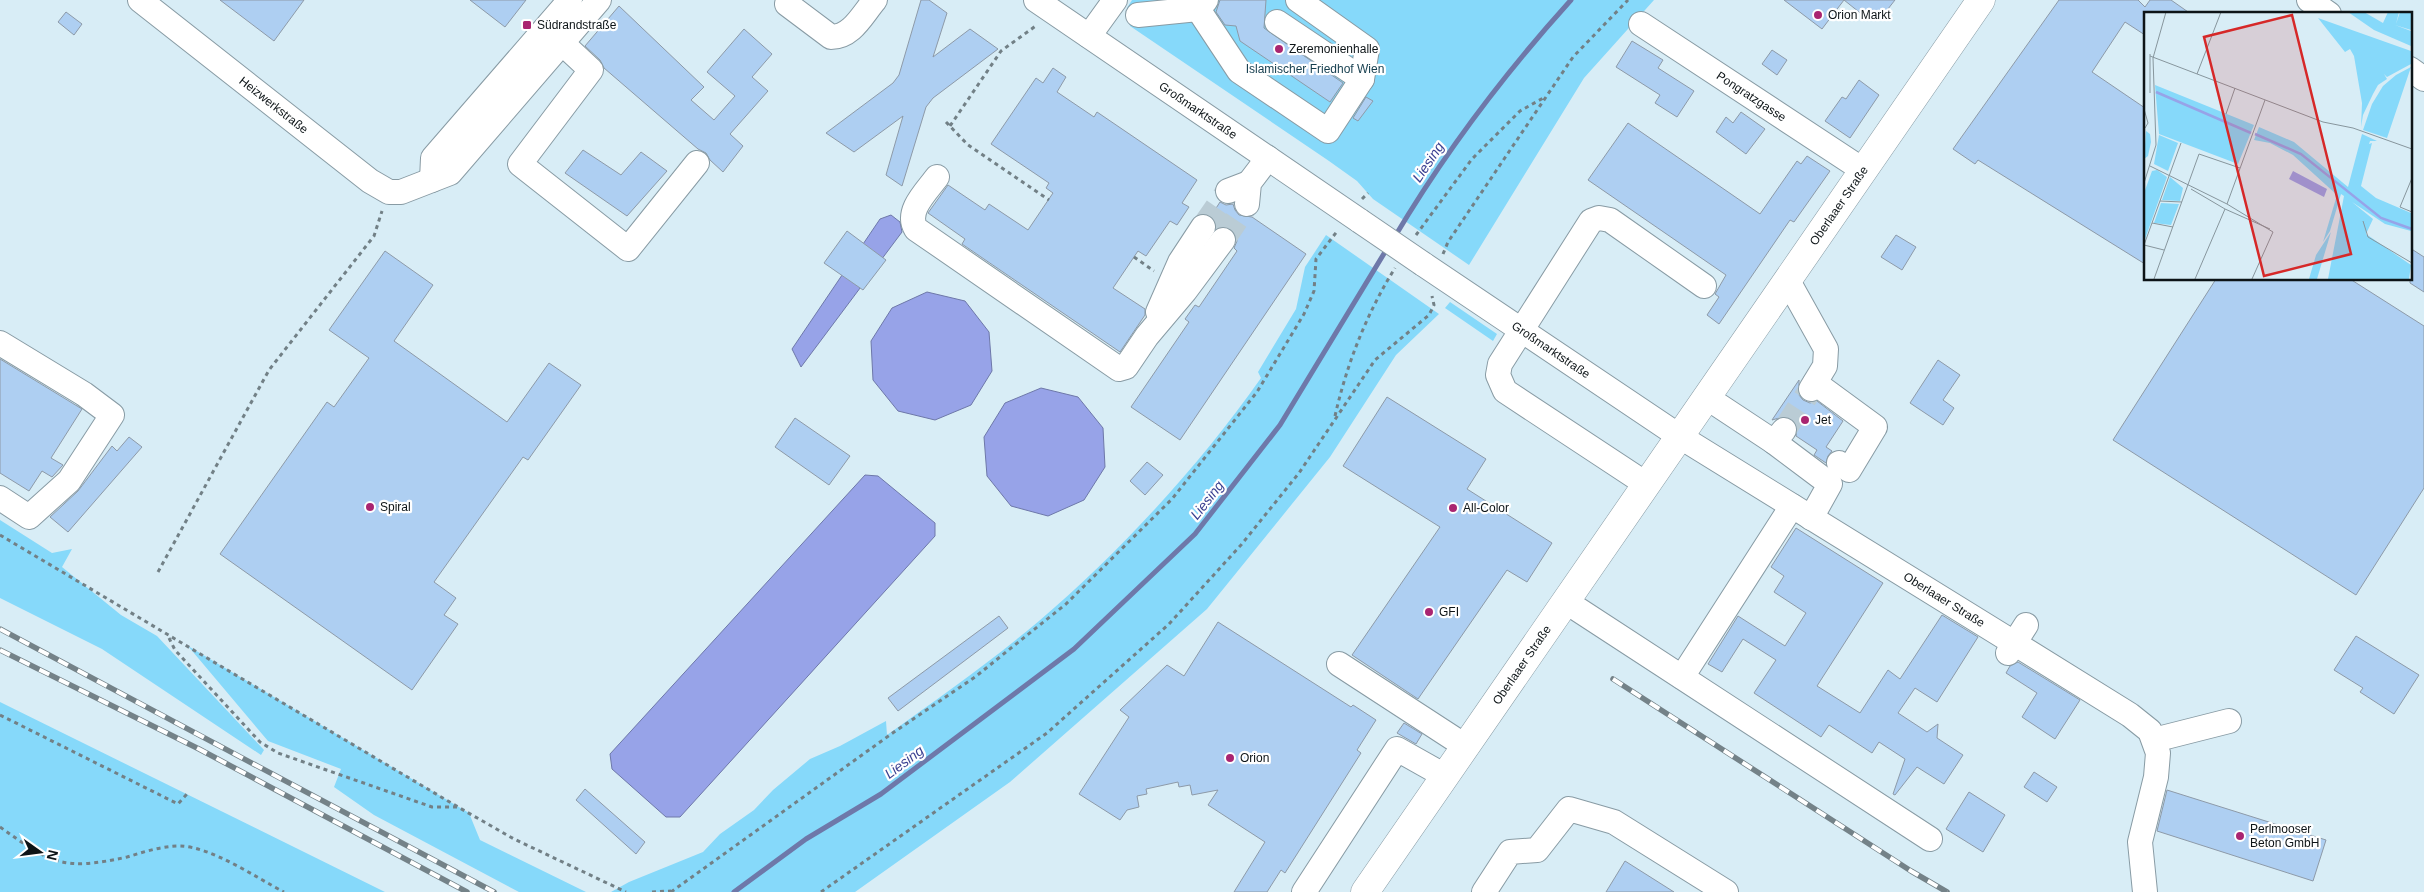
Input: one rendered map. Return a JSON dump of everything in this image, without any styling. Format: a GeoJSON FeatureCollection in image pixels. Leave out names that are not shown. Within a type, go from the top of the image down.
{"type":"FeatureCollection","features":[{"type":"Feature","properties":{"kind":"main road","name":"Oberlaaer Straße"},"geometry":{"type":"LineString","coordinates":[[1365,892],[1980,0]]}},
{"type":"Feature","properties":{"kind":"street","name":"Heizwerkstraße"},"geometry":{"type":"LineString","coordinates":[[140,0],[370,181],[389,192]]}},
{"type":"Feature","properties":{"kind":"street"},"geometry":{"type":"LineString","coordinates":[[422,184],[433,158],[570,0]]}},
{"type":"Feature","properties":{"kind":"street"},"geometry":{"type":"LineString","coordinates":[[389,192],[422,184],[450,174],[599,0]]}},
{"type":"Feature","properties":{"kind":"street"},"geometry":{"type":"LineString","coordinates":[[787,4],[830,37],[839,37],[847,34],[875,0]]}},
{"type":"Feature","properties":{"kind":"street","name":"Großmarktstraße"},"geometry":{"type":"LineString","coordinates":[[1036,0],[1679,436]]}},
{"type":"Feature","properties":{"kind":"street"},"geometry":{"type":"LineString","coordinates":[[1089,36],[1115,0]]}},
{"type":"Feature","properties":{"kind":"street"},"geometry":{"type":"LineString","coordinates":[[1138,15],[1202,4],[1239,71],[1328,131],[1362,79],[1367,49],[1298,0]]}},
{"type":"Feature","properties":{"kind":"street"},"geometry":{"type":"LineString","coordinates":[[2309,0],[2326,12]]}},
{"type":"Feature","properties":{"kind":"street"},"geometry":{"type":"LineString","coordinates":[[1276,22],[1362,79]]}},
{"type":"Feature","properties":{"kind":"street","name":"Pongratzgasse"},"geometry":{"type":"LineString","coordinates":[[1641,24],[1863,170]]}},
{"type":"Feature","properties":{"kind":"street"},"geometry":{"type":"LineString","coordinates":[[562,43],[591,70],[520,164],[628,249],[697,163]]}},
{"type":"Feature","properties":{"kind":"street"},"geometry":{"type":"LineString","coordinates":[[2412,71],[2424,79]]}},
{"type":"Feature","properties":{"kind":"street"},"geometry":{"type":"LineString","coordinates":[[1242,193],[1268,158]]}},
{"type":"Feature","properties":{"kind":"street"},"geometry":{"type":"LineString","coordinates":[[937,177],[914,210],[912,223],[916,229],[1115,367],[1126,367],[1147,336],[1185,291],[1223,240]]}},
{"type":"Feature","properties":{"kind":"street"},"geometry":{"type":"LineString","coordinates":[[1646,484],[1505,391],[1500,383],[1498,368],[1591,222],[1599,218],[1610,220],[1704,286]]}},
{"type":"Feature","properties":{"kind":"street"},"geometry":{"type":"LineString","coordinates":[[1147,336],[1180,262],[1203,227]]}},
{"type":"Feature","properties":{"kind":"street"},"geometry":{"type":"LineString","coordinates":[[1787,279],[1826,349],[1825,366],[1813,386],[1875,427],[1849,470],[1839,463]]}},
{"type":"Feature","properties":{"kind":"street"},"geometry":{"type":"LineString","coordinates":[[0,342],[84,394],[112,415],[69,481],[29,517],[0,498]]}},
{"type":"Feature","properties":{"kind":"street"},"geometry":{"type":"LineString","coordinates":[[1682,678],[1802,512],[1830,484],[1780,435],[1706,397]]}},
{"type":"Feature","properties":{"kind":"street","name":"Oberlaaer Straße"},"geometry":{"type":"LineString","coordinates":[[1679,436],[2016,640],[2113,695],[2150,730],[2154,740]]}},
{"type":"Feature","properties":{"kind":"street"},"geometry":{"type":"LineString","coordinates":[[1565,601],[1930,839]]}},
{"type":"Feature","properties":{"kind":"street"},"geometry":{"type":"LineString","coordinates":[[1339,664],[1465,746]]}},
{"type":"Feature","properties":{"kind":"street"},"geometry":{"type":"LineString","coordinates":[[2144,892],[2140,842],[2151,797],[2158,753],[2154,740],[2229,721]]}},
{"type":"Feature","properties":{"kind":"street"},"geometry":{"type":"LineString","coordinates":[[1304,892],[1397,749],[1445,776]]}},
{"type":"Feature","properties":{"kind":"street"},"geometry":{"type":"LineString","coordinates":[[1484,892],[1510,852],[1537,850],[1569,809],[1614,822],[1726,892]]}},
{"type":"Feature","properties":{"kind":"path"},"geometry":{"type":"LineString","coordinates":[[1448,242],[1573,57],[1628,0]]}},
{"type":"Feature","properties":{"kind":"path"},"geometry":{"type":"LineString","coordinates":[[950,126],[1001,52],[1037,25]]}},
{"type":"Feature","properties":{"kind":"path"},"geometry":{"type":"LineString","coordinates":[[946,122],[968,145],[1049,200]]}},
{"type":"Feature","properties":{"kind":"path"},"geometry":{"type":"LineString","coordinates":[[158,572],[269,370],[374,236],[389,192]]}},
{"type":"Feature","properties":{"kind":"path"},"geometry":{"type":"LineString","coordinates":[[652,892],[672,891],[975,677],[1021,642],[1088,583],[1172,499],[1257,392],[1304,314],[1314,291],[1316,259],[1355,218]]}},
{"type":"Feature","properties":{"kind":"path"},"geometry":{"type":"LineString","coordinates":[[821,892],[1047,733],[1168,624],[1241,545],[1293,480],[1375,360],[1422,322],[1432,310]]}},
{"type":"Feature","properties":{"kind":"path"},"geometry":{"type":"LineString","coordinates":[[0,536],[168,637],[188,646],[514,839],[626,892]]}},
{"type":"Feature","properties":{"kind":"path"},"geometry":{"type":"LineString","coordinates":[[168,637],[175,650],[260,742],[278,753],[432,807],[458,807]]}},
{"type":"Feature","properties":{"kind":"path"},"geometry":{"type":"LineString","coordinates":[[0,715],[178,804],[187,794]]}},
{"type":"Feature","properties":{"kind":"path"},"geometry":{"type":"LineString","coordinates":[[0,827],[37,853],[60,864],[99,862],[166,846],[182,846],[201,850],[284,892]]}},
{"type":"Feature","properties":{"kind":"green space","name":"Islamischer Friedhof Wien"},"geometry":{"type":"Polygon","coordinates":[[[1132,0],[1654,0],[1584,78],[1469,265],[1373,199],[1357,181],[1329,161],[1130,26],[1127,8],[1132,0]]]}},
{"type":"Feature","properties":{"kind":"green space"},"geometry":{"type":"Polygon","coordinates":[[[1326,235],[1439,314],[1396,355],[1330,457],[1207,609],[1010,782],[855,892],[611,892],[629,882],[703,852],[720,834],[754,810],[773,790],[810,759],[840,746],[886,721],[887,735],[1002,651],[1069,594],[1129,537],[1158,506],[1212,443],[1261,378],[1258,372],[1296,309],[1305,267],[1326,235]]]}},
{"type":"Feature","properties":{"kind":"green space"},"geometry":{"type":"Polygon","coordinates":[[[1450,302],[1497,334],[1493,341],[1445,308],[1450,302]]]}},
{"type":"Feature","properties":{"kind":"green space"},"geometry":{"type":"Polygon","coordinates":[[[0,520],[52,553],[72,549],[62,567],[121,615],[157,636],[264,750],[261,755],[102,649],[0,598],[0,520]]]}},
{"type":"Feature","properties":{"kind":"green space"},"geometry":{"type":"Polygon","coordinates":[[[188,646],[469,813],[480,840],[586,892],[519,892],[374,815],[334,787],[341,769],[268,741],[188,646]]]}},
{"type":"Feature","properties":{"kind":"green space"},"geometry":{"type":"Polygon","coordinates":[[[0,702],[385,892],[0,892],[0,702]]]}},
{"type":"Feature","properties":{"kind":"shaded area"},"geometry":{"type":"Polygon","coordinates":[[[891,215],[900,222],[902,232],[801,367],[792,349],[880,219],[891,215]]]}},
{"type":"Feature","properties":{"kind":"shaded area"},"geometry":{"type":"Polygon","coordinates":[[[927,292],[965,301],[989,332],[992,371],[971,405],[935,420],[898,411],[873,380],[871,341],[892,308],[927,292]]]}},
{"type":"Feature","properties":{"kind":"shaded area"},"geometry":{"type":"Polygon","coordinates":[[[1041,388],[1078,397],[1103,428],[1105,467],[1084,500],[1048,516],[1011,506],[987,476],[984,437],[1005,403],[1041,388]]]}},
{"type":"Feature","properties":{"kind":"shaded area"},"geometry":{"type":"Polygon","coordinates":[[[865,475],[878,476],[935,523],[935,536],[680,817],[666,817],[612,769],[610,754],[865,475]]]}},
{"type":"Feature","properties":{"kind":"building"},"geometry":{"type":"Polygon","coordinates":[[[220,0],[304,0],[274,41],[220,0]]]}},
{"type":"Feature","properties":{"kind":"building"},"geometry":{"type":"Polygon","coordinates":[[[470,0],[526,0],[505,27],[470,0]]]}},
{"type":"Feature","properties":{"kind":"building"},"geometry":{"type":"Polygon","coordinates":[[[921,0],[929,0],[947,13],[933,57],[970,29],[998,49],[933,98],[926,107],[902,186],[886,175],[903,116],[854,152],[826,133],[893,83],[899,75],[921,0]]]}},
{"type":"Feature","properties":{"kind":"building","name":"Zeremonienhalle"},"geometry":{"type":"Polygon","coordinates":[[[1220,0],[1266,0],[1264,28],[1343,83],[1330,102],[1240,41],[1236,26],[1225,25],[1216,12],[1220,0]]]}},
{"type":"Feature","properties":{"kind":"building","name":"Orion Markt"},"geometry":{"type":"Polygon","coordinates":[[[1784,0],[1844,0],[1822,29],[1784,0]]]}},
{"type":"Feature","properties":{"kind":"building"},"geometry":{"type":"Polygon","coordinates":[[[1844,0],[1895,0],[1884,14],[1875,19],[1864,16],[1844,0]]]}},
{"type":"Feature","properties":{"kind":"building"},"geometry":{"type":"Polygon","coordinates":[[[2059,0],[2138,0],[2145,7],[2150,0],[2171,0],[2188,12],[2144,12],[2144,34],[2125,22],[2092,72],[2144,107],[2144,263],[1978,160],[1975,164],[1953,149],[2059,0]]]}},
{"type":"Feature","properties":{"kind":"building"},"geometry":{"type":"Polygon","coordinates":[[[619,6],[704,87],[691,100],[714,120],[735,96],[707,72],[744,29],[772,54],[752,77],[768,91],[730,134],[743,146],[723,172],[710,160],[706,153],[698,149],[604,68],[600,60],[585,46],[619,6]]]}},
{"type":"Feature","properties":{"kind":"building"},"geometry":{"type":"Polygon","coordinates":[[[66,12],[82,24],[74,35],[58,22],[66,12]]]}},
{"type":"Feature","properties":{"kind":"building"},"geometry":{"type":"Polygon","coordinates":[[[1632,41],[1663,60],[1658,68],[1694,91],[1677,117],[1655,103],[1660,95],[1616,67],[1632,41]]]}},
{"type":"Feature","properties":{"kind":"building"},"geometry":{"type":"Polygon","coordinates":[[[1772,50],[1787,60],[1777,75],[1762,64],[1772,50]]]}},
{"type":"Feature","properties":{"kind":"building"},"geometry":{"type":"Polygon","coordinates":[[[1053,68],[1066,77],[1057,92],[1094,117],[1097,112],[1197,180],[1182,203],[1189,207],[1177,225],[1170,221],[1146,256],[1138,251],[1113,288],[1145,309],[1145,315],[1120,352],[962,244],[965,239],[928,213],[948,185],[985,210],[989,204],[1028,230],[1053,193],[1046,188],[1049,183],[991,144],[1036,78],[1043,83],[1053,68]]]}},
{"type":"Feature","properties":{"kind":"building"},"geometry":{"type":"Polygon","coordinates":[[[1859,80],[1879,95],[1850,138],[1825,121],[1842,97],[1846,99],[1859,80]]]}},
{"type":"Feature","properties":{"kind":"building"},"geometry":{"type":"Polygon","coordinates":[[[1366,97],[1373,101],[1358,121],[1353,118],[1366,97]]]}},
{"type":"Feature","properties":{"kind":"building"},"geometry":{"type":"Polygon","coordinates":[[[1741,112],[1765,129],[1746,154],[1716,132],[1726,117],[1733,123],[1741,112]]]}},
{"type":"Feature","properties":{"kind":"building"},"geometry":{"type":"Polygon","coordinates":[[[1628,123],[1760,214],[1797,161],[1801,164],[1807,156],[1830,171],[1794,222],[1790,220],[1719,324],[1707,315],[1719,297],[1715,294],[1726,275],[1588,180],[1628,123]]]}},
{"type":"Feature","properties":{"kind":"building"},"geometry":{"type":"Polygon","coordinates":[[[583,150],[621,175],[641,152],[667,171],[627,216],[565,173],[583,150]]]}},
{"type":"Feature","properties":{"kind":"building"},"geometry":{"type":"Polygon","coordinates":[[[1220,202],[1226,205],[1233,204],[1239,215],[1252,217],[1306,254],[1180,440],[1131,407],[1189,322],[1185,319],[1195,305],[1199,307],[1237,251],[1234,248],[1237,241],[1235,234],[1225,226],[1217,228],[1211,216],[1220,202]]]}},
{"type":"Feature","properties":{"kind":"building"},"geometry":{"type":"Polygon","coordinates":[[[847,231],[886,260],[863,290],[824,263],[847,231]]]}},
{"type":"Feature","properties":{"kind":"building"},"geometry":{"type":"Polygon","coordinates":[[[1896,235],[1916,247],[1902,270],[1881,257],[1896,235]]]}},
{"type":"Feature","properties":{"kind":"building"},"geometry":{"type":"Polygon","coordinates":[[[2412,249],[2424,257],[2424,292],[2410,283],[2410,280],[2412,280],[2412,249]]]}},
{"type":"Feature","properties":{"kind":"building","name":"Spiral"},"geometry":{"type":"Polygon","coordinates":[[[385,251],[433,285],[394,341],[507,422],[549,363],[581,385],[528,460],[523,457],[434,582],[456,598],[444,615],[458,624],[412,690],[220,554],[327,402],[334,407],[369,358],[329,330],[385,251]]]}},
{"type":"Feature","properties":{"kind":"building"},"geometry":{"type":"Polygon","coordinates":[[[2215,280],[2352,280],[2424,326],[2424,488],[2356,595],[2113,440],[2215,280]]]}},
{"type":"Feature","properties":{"kind":"building"},"geometry":{"type":"Polygon","coordinates":[[[0,359],[82,409],[51,458],[63,465],[52,477],[42,471],[29,491],[0,473],[0,359]]]}},
{"type":"Feature","properties":{"kind":"building"},"geometry":{"type":"Polygon","coordinates":[[[1938,360],[1960,375],[1943,400],[1954,408],[1943,425],[1910,403],[1938,360]]]}},
{"type":"Feature","properties":{"kind":"building"},"geometry":{"type":"Polygon","coordinates":[[[1799,380],[1799,395],[1803,400],[1810,403],[1817,401],[1843,421],[1826,447],[1832,451],[1826,463],[1814,455],[1817,450],[1796,436],[1797,426],[1792,419],[1786,416],[1772,420],[1799,380]]]}},
{"type":"Feature","properties":{"kind":"building"},"geometry":{"type":"Polygon","coordinates":[[[1387,397],[1486,459],[1467,489],[1552,543],[1527,582],[1507,570],[1418,699],[1352,655],[1440,527],[1343,466],[1387,397]]]}},
{"type":"Feature","properties":{"kind":"building"},"geometry":{"type":"Polygon","coordinates":[[[795,418],[850,456],[829,485],[775,447],[795,418]]]}},
{"type":"Feature","properties":{"kind":"building"},"geometry":{"type":"Polygon","coordinates":[[[129,437],[142,447],[68,532],[50,517],[78,491],[112,446],[117,451],[129,437]]]}},
{"type":"Feature","properties":{"kind":"building"},"geometry":{"type":"Polygon","coordinates":[[[1147,462],[1163,475],[1145,495],[1130,481],[1147,462]]]}},
{"type":"Feature","properties":{"kind":"building"},"geometry":{"type":"Polygon","coordinates":[[[1796,528],[1883,583],[1817,686],[1860,713],[1888,670],[1900,679],[1942,615],[1978,637],[1937,702],[1915,688],[1898,713],[1927,732],[1938,724],[1937,738],[1963,755],[1944,784],[1917,767],[1895,795],[1893,794],[1905,759],[1879,742],[1872,753],[1829,725],[1821,737],[1754,693],[1776,660],[1743,639],[1722,672],[1708,664],[1738,616],[1785,646],[1806,613],[1774,592],[1784,576],[1771,567],[1796,528]]]}},
{"type":"Feature","properties":{"kind":"building"},"geometry":{"type":"Polygon","coordinates":[[[999,616],[1008,628],[898,711],[888,698],[999,616]]]}},
{"type":"Feature","properties":{"kind":"building","name":"Orion"},"geometry":{"type":"Polygon","coordinates":[[[1218,622],[1351,707],[1353,705],[1376,720],[1357,750],[1361,753],[1285,873],[1281,870],[1267,892],[1234,892],[1265,842],[1208,805],[1218,790],[1192,795],[1190,785],[1179,787],[1178,782],[1146,789],[1147,794],[1137,796],[1139,807],[1127,810],[1120,820],[1079,794],[1129,717],[1120,710],[1167,665],[1184,676],[1218,622]]]}},
{"type":"Feature","properties":{"kind":"building"},"geometry":{"type":"Polygon","coordinates":[[[2356,636],[2419,675],[2394,714],[2360,692],[2363,688],[2334,670],[2356,636]]]}},
{"type":"Feature","properties":{"kind":"building"},"geometry":{"type":"Polygon","coordinates":[[[2018,662],[2080,700],[2055,739],[2022,717],[2037,693],[2006,673],[2010,666],[2018,662]]]}},
{"type":"Feature","properties":{"kind":"building"},"geometry":{"type":"Polygon","coordinates":[[[1404,723],[1422,734],[1416,744],[1397,733],[1404,723]]]}},
{"type":"Feature","properties":{"kind":"building"},"geometry":{"type":"Polygon","coordinates":[[[2034,772],[2057,787],[2047,802],[2024,787],[2034,772]]]}},
{"type":"Feature","properties":{"kind":"building"},"geometry":{"type":"Polygon","coordinates":[[[585,789],[645,842],[636,854],[576,800],[585,789]]]}},
{"type":"Feature","properties":{"kind":"building","name":"Perlmooser Beton GmbH"},"geometry":{"type":"Polygon","coordinates":[[[2167,790],[2326,840],[2313,881],[2157,831],[2167,790]]]}},
{"type":"Feature","properties":{"kind":"building"},"geometry":{"type":"Polygon","coordinates":[[[1969,792],[2005,815],[1983,852],[1946,829],[1969,792]]]}},
{"type":"Feature","properties":{"kind":"building"},"geometry":{"type":"Polygon","coordinates":[[[1625,861],[1674,892],[1606,892],[1625,861]]]}},
{"type":"Feature","properties":{"kind":"waterway","name":"Liesing"},"geometry":{"type":"LineString","coordinates":[[1394,238],[1476,114],[1522,56],[1571,0]]}},
{"type":"Feature","properties":{"kind":"waterway","name":"Liesing"},"geometry":{"type":"LineString","coordinates":[[734,892],[806,839],[881,794],[1074,649],[1195,534],[1280,425],[1388,247]]}},
{"type":"Feature","properties":{"kind":"tunnel"},"geometry":{"type":"LineString","coordinates":[[1203,227],[1228,191]]}},
{"type":"Feature","properties":{"kind":"tunnel"},"geometry":{"type":"LineString","coordinates":[[1223,240],[1247,204]]}},
{"type":"Feature","properties":{"kind":"tunnel"},"geometry":{"type":"LineString","coordinates":[[1785,429],[1811,389]]}},
{"type":"Feature","properties":{"kind":"railway"},"geometry":{"type":"LineString","coordinates":[[0,629],[494,892]]}},
{"type":"Feature","properties":{"kind":"railway"},"geometry":{"type":"LineString","coordinates":[[0,650],[199,749],[467,892]]}},
{"type":"Feature","properties":{"kind":"railway"},"geometry":{"type":"LineString","coordinates":[[1613,679],[1911,871],[1947,892]]}},
{"type":"Feature","properties":{"kind":"place","name":"Orion Markt"},"geometry":{"type":"Point","coordinates":[1818,15]}},
{"type":"Feature","properties":{"kind":"place","name":"Südrandstraße"},"geometry":{"type":"Point","coordinates":[527,25]}},
{"type":"Feature","properties":{"kind":"place","name":"Zeremonienhalle"},"geometry":{"type":"Point","coordinates":[1279,49]}},
{"type":"Feature","properties":{"kind":"place","name":"Jet"},"geometry":{"type":"Point","coordinates":[1805,420]}},
{"type":"Feature","properties":{"kind":"place","name":"Spiral"},"geometry":{"type":"Point","coordinates":[370,507]}},
{"type":"Feature","properties":{"kind":"place","name":"All-Color"},"geometry":{"type":"Point","coordinates":[1453,508]}},
{"type":"Feature","properties":{"kind":"place","name":"GFI"},"geometry":{"type":"Point","coordinates":[1429,612]}},
{"type":"Feature","properties":{"kind":"place","name":"Orion"},"geometry":{"type":"Point","coordinates":[1230,758]}},
{"type":"Feature","properties":{"kind":"place","name":"Perlmooser Beton GmbH"},"geometry":{"type":"Point","coordinates":[2240,836]}}]}
